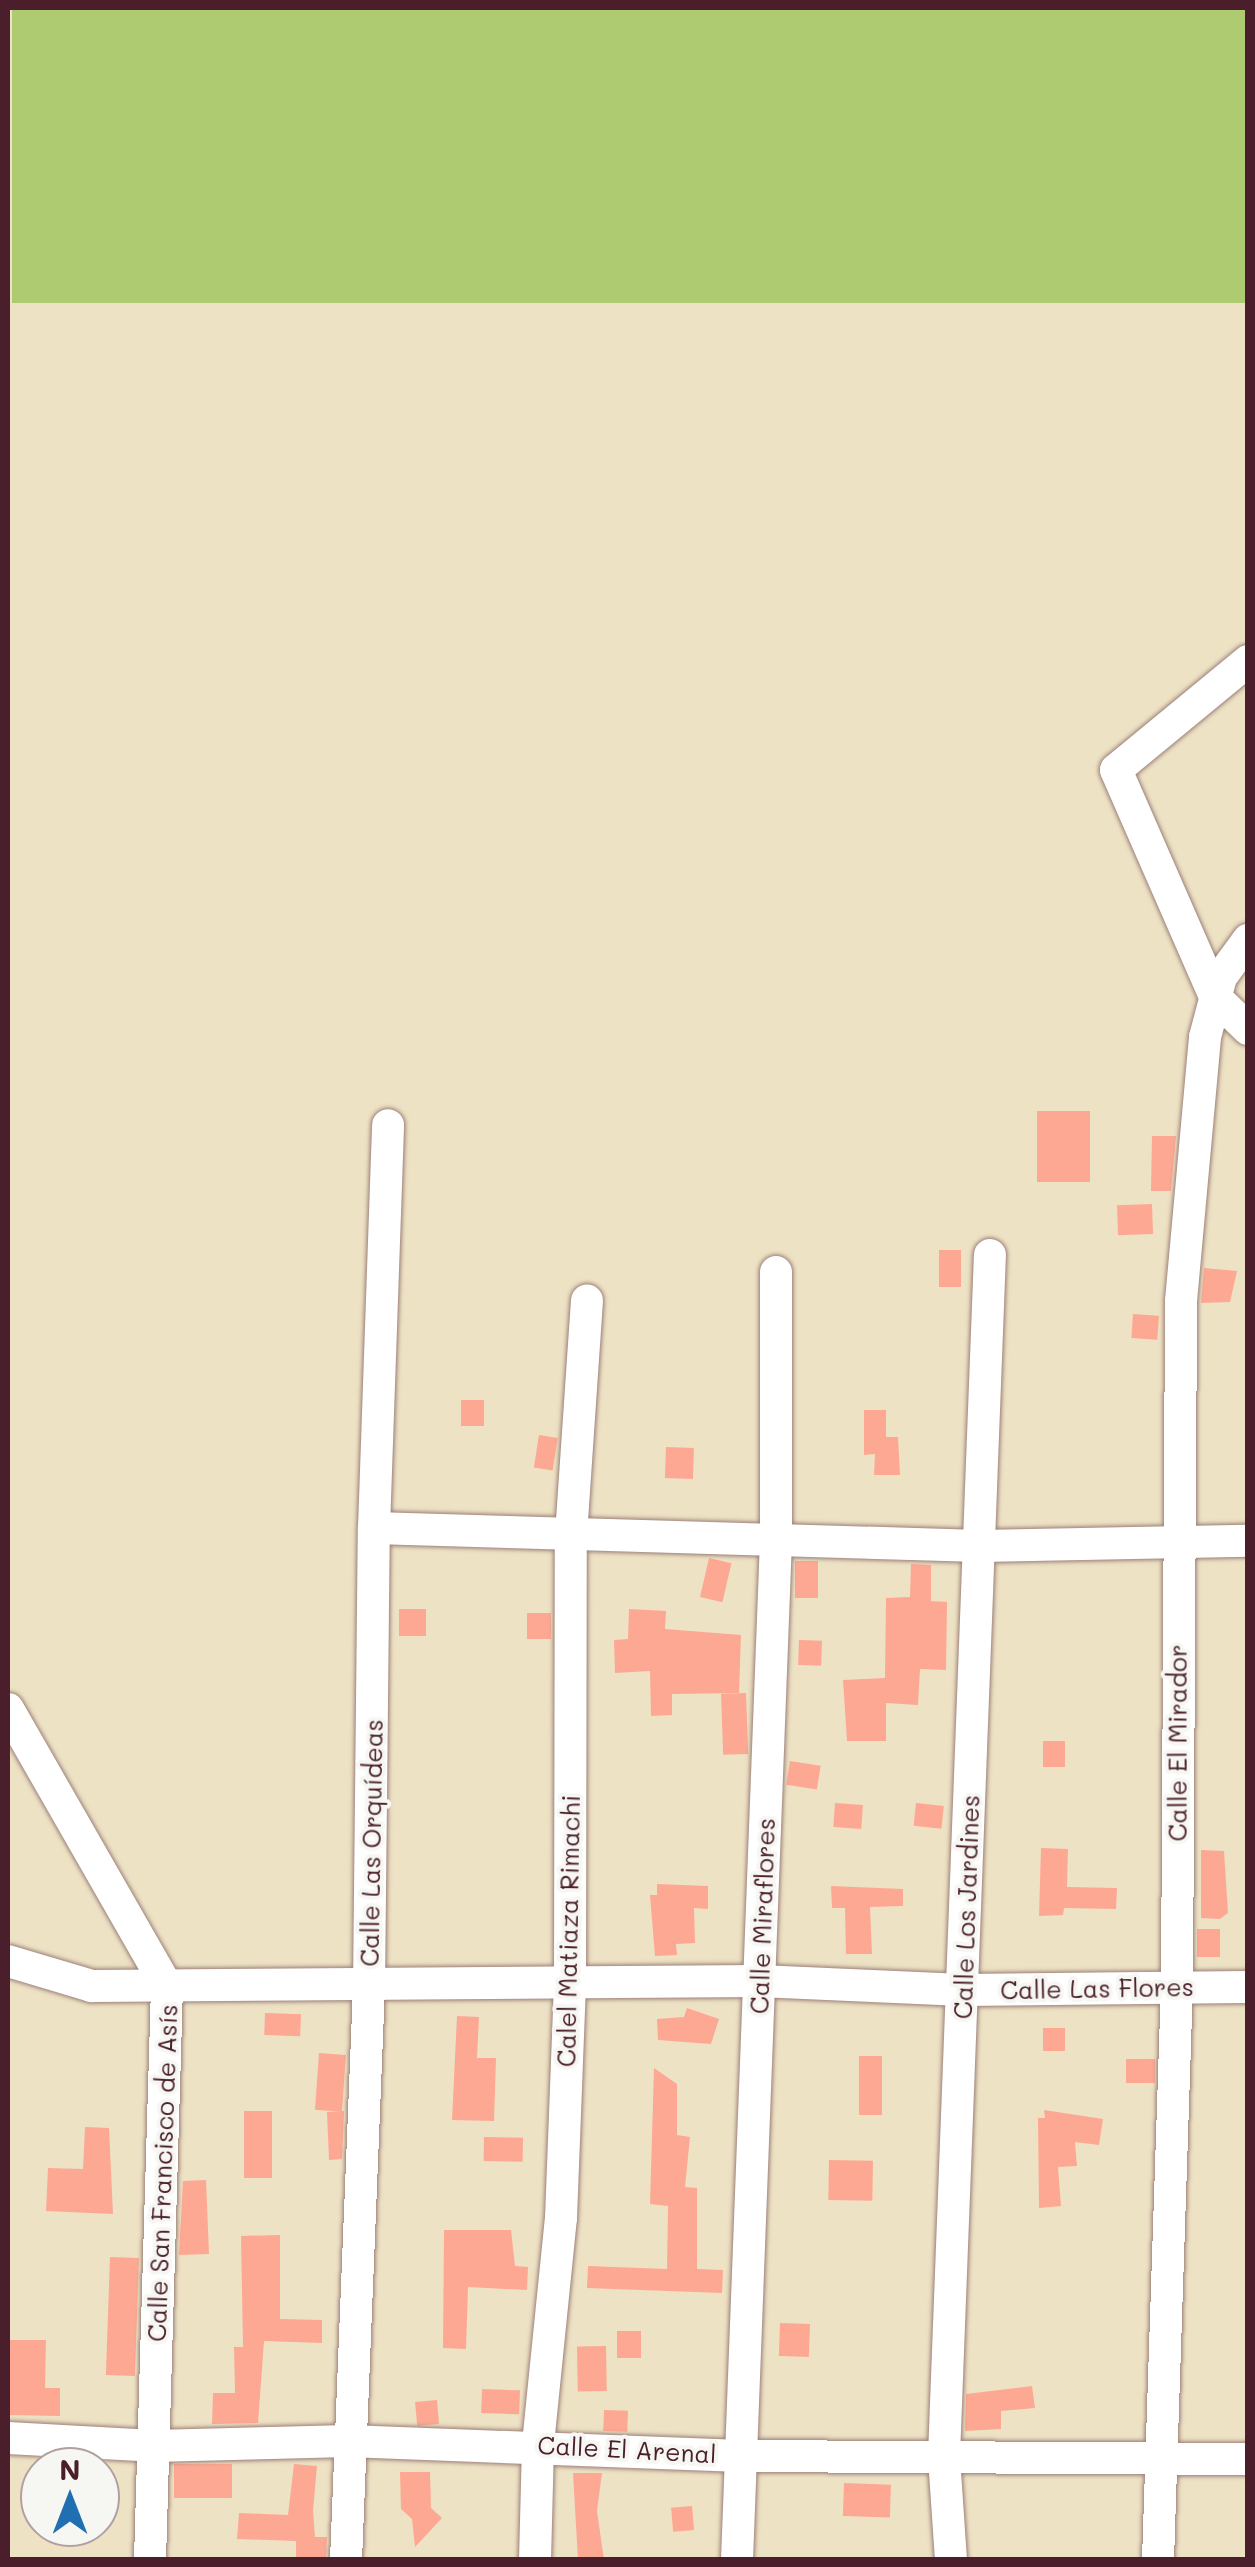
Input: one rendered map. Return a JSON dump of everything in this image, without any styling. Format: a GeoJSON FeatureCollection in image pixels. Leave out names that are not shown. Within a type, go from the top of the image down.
{"type":"FeatureCollection","features":[{"type":"Feature","properties":{"kind":"street"},"geometry":{"type":"LineString","coordinates":[[1248,662],[1116,770],[1216,997],[1248,1029]]}},
{"type":"Feature","properties":{"kind":"street","name":"Calle El Mirador"},"geometry":{"type":"LineString","coordinates":[[1158,2560],[1177,1984],[1181,1301],[1205,1037],[1234,950],[1248,940]]}},
{"type":"Feature","properties":{"kind":"street","name":"Calle Las Orquídeas"},"geometry":{"type":"LineString","coordinates":[[346,2560],[369,1988],[374,1528],[388,1126]]}},
{"type":"Feature","properties":{"kind":"street","name":"Calle Los Jardines"},"geometry":{"type":"LineString","coordinates":[[950,2560],[944,2456],[990,1255]]}},
{"type":"Feature","properties":{"kind":"street","name":"Calle Miraflores"},"geometry":{"type":"LineString","coordinates":[[737,2560],[776,1539],[776,1272]]}},
{"type":"Feature","properties":{"kind":"street","name":"Calel Matiaza Rimachi"},"geometry":{"type":"LineString","coordinates":[[535,2560],[538,2444],[553,2332],[570,1986],[571,1535],[587,1301]]}},
{"type":"Feature","properties":{"kind":"street"},"geometry":{"type":"LineString","coordinates":[[374,1528],[980,1546],[1248,1541]]}},
{"type":"Feature","properties":{"kind":"street","name":"Calle San Francisco de Asís"},"geometry":{"type":"LineString","coordinates":[[8,1709],[167,1987],[150,2560]]}},
{"type":"Feature","properties":{"kind":"street","name":"Calle Las Flores"},"geometry":{"type":"LineString","coordinates":[[8,1961],[92,1986],[369,1988],[759,1981],[963,1990],[1177,1984],[1248,1987]]}},
{"type":"Feature","properties":{"kind":"street","name":"Calle El Arenal"},"geometry":{"type":"LineString","coordinates":[[8,2438],[154,2446],[348,2441],[538,2444],[741,2456],[1248,2459]]}},
{"type":"Feature","properties":{"kind":"green space"},"geometry":{"type":"Polygon","coordinates":[[[12,8],[1247,8],[1247,303],[12,303],[12,8]]]}},
{"type":"Feature","properties":{"kind":"building"},"geometry":{"type":"Polygon","coordinates":[[[1037,1111],[1090,1111],[1090,1182],[1037,1182],[1037,1111]]]}},
{"type":"Feature","properties":{"kind":"building"},"geometry":{"type":"Polygon","coordinates":[[[1152,1136],[1176,1136],[1171,1191],[1151,1191],[1152,1136]]]}},
{"type":"Feature","properties":{"kind":"building"},"geometry":{"type":"Polygon","coordinates":[[[1152,1204],[1153,1234],[1118,1235],[1117,1205],[1152,1204]]]}},
{"type":"Feature","properties":{"kind":"building"},"geometry":{"type":"Polygon","coordinates":[[[939,1250],[961,1250],[961,1287],[939,1287],[939,1250]]]}},
{"type":"Feature","properties":{"kind":"building"},"geometry":{"type":"Polygon","coordinates":[[[1204,1268],[1237,1271],[1230,1302],[1201,1303],[1204,1268]]]}},
{"type":"Feature","properties":{"kind":"building"},"geometry":{"type":"Polygon","coordinates":[[[1133,1314],[1159,1316],[1157,1340],[1131,1338],[1133,1314]]]}},
{"type":"Feature","properties":{"kind":"building"},"geometry":{"type":"Polygon","coordinates":[[[461,1400],[484,1400],[484,1426],[461,1426],[461,1400]]]}},
{"type":"Feature","properties":{"kind":"building"},"geometry":{"type":"Polygon","coordinates":[[[864,1410],[886,1410],[886,1437],[898,1437],[900,1475],[874,1475],[875,1454],[864,1455],[864,1410]]]}},
{"type":"Feature","properties":{"kind":"building"},"geometry":{"type":"Polygon","coordinates":[[[539,1435],[558,1438],[553,1471],[534,1468],[539,1435]]]}},
{"type":"Feature","properties":{"kind":"building"},"geometry":{"type":"Polygon","coordinates":[[[666,1447],[694,1448],[693,1479],[665,1478],[666,1447]]]}},
{"type":"Feature","properties":{"kind":"building"},"geometry":{"type":"Polygon","coordinates":[[[709,1558],[731,1563],[722,1602],[700,1597],[709,1558]]]}},
{"type":"Feature","properties":{"kind":"building"},"geometry":{"type":"Polygon","coordinates":[[[795,1561],[818,1561],[818,1598],[795,1598],[795,1561]]]}},
{"type":"Feature","properties":{"kind":"building"},"geometry":{"type":"Polygon","coordinates":[[[911,1564],[931,1565],[931,1601],[947,1602],[946,1670],[920,1669],[918,1705],[886,1703],[886,1741],[847,1741],[843,1680],[885,1678],[886,1598],[910,1597],[911,1564]]]}},
{"type":"Feature","properties":{"kind":"building"},"geometry":{"type":"Polygon","coordinates":[[[399,1609],[426,1609],[426,1636],[399,1636],[399,1609]]]}},
{"type":"Feature","properties":{"kind":"building"},"geometry":{"type":"Polygon","coordinates":[[[629,1609],[666,1611],[665,1629],[741,1635],[739,1693],[672,1694],[672,1715],[651,1716],[650,1671],[615,1673],[614,1640],[628,1639],[629,1609]]]}},
{"type":"Feature","properties":{"kind":"building"},"geometry":{"type":"Polygon","coordinates":[[[527,1613],[551,1613],[551,1639],[527,1639],[527,1613]]]}},
{"type":"Feature","properties":{"kind":"building"},"geometry":{"type":"Polygon","coordinates":[[[799,1640],[822,1641],[821,1666],[798,1665],[799,1640]]]}},
{"type":"Feature","properties":{"kind":"building"},"geometry":{"type":"Polygon","coordinates":[[[746,1693],[748,1754],[723,1755],[721,1694],[746,1693]]]}},
{"type":"Feature","properties":{"kind":"building"},"geometry":{"type":"Polygon","coordinates":[[[1043,1741],[1065,1741],[1065,1767],[1043,1767],[1043,1741]]]}},
{"type":"Feature","properties":{"kind":"building"},"geometry":{"type":"Polygon","coordinates":[[[790,1761],[821,1766],[817,1790],[786,1785],[790,1761]]]}},
{"type":"Feature","properties":{"kind":"building"},"geometry":{"type":"Polygon","coordinates":[[[835,1803],[863,1805],[861,1829],[833,1827],[835,1803]]]}},
{"type":"Feature","properties":{"kind":"building"},"geometry":{"type":"Polygon","coordinates":[[[916,1803],[944,1806],[941,1829],[914,1826],[916,1803]]]}},
{"type":"Feature","properties":{"kind":"building"},"geometry":{"type":"Polygon","coordinates":[[[1041,1848],[1068,1849],[1067,1887],[1117,1888],[1116,1909],[1064,1908],[1063,1915],[1039,1916],[1041,1848]]]}},
{"type":"Feature","properties":{"kind":"building"},"geometry":{"type":"Polygon","coordinates":[[[1201,1850],[1224,1851],[1228,1913],[1220,1919],[1201,1918],[1201,1850]]]}},
{"type":"Feature","properties":{"kind":"building"},"geometry":{"type":"Polygon","coordinates":[[[657,1884],[708,1886],[708,1909],[694,1908],[695,1943],[676,1944],[677,1955],[655,1956],[650,1895],[657,1895],[657,1884]]]}},
{"type":"Feature","properties":{"kind":"building"},"geometry":{"type":"Polygon","coordinates":[[[831,1886],[903,1889],[903,1906],[870,1907],[872,1954],[846,1954],[845,1908],[832,1908],[831,1886]]]}},
{"type":"Feature","properties":{"kind":"building"},"geometry":{"type":"Polygon","coordinates":[[[1197,1929],[1220,1929],[1220,1957],[1197,1957],[1197,1929]]]}},
{"type":"Feature","properties":{"kind":"building"},"geometry":{"type":"Polygon","coordinates":[[[687,2008],[719,2019],[711,2044],[658,2040],[657,2019],[684,2017],[687,2008]]]}},
{"type":"Feature","properties":{"kind":"building"},"geometry":{"type":"Polygon","coordinates":[[[265,2013],[301,2014],[300,2036],[264,2035],[265,2013]]]}},
{"type":"Feature","properties":{"kind":"building"},"geometry":{"type":"Polygon","coordinates":[[[457,2016],[479,2017],[477,2058],[496,2058],[494,2121],[452,2120],[457,2016]]]}},
{"type":"Feature","properties":{"kind":"building"},"geometry":{"type":"Polygon","coordinates":[[[1043,2028],[1065,2028],[1065,2051],[1043,2051],[1043,2028]]]}},
{"type":"Feature","properties":{"kind":"building"},"geometry":{"type":"Polygon","coordinates":[[[319,2053],[346,2055],[342,2112],[315,2110],[319,2053]]]}},
{"type":"Feature","properties":{"kind":"building"},"geometry":{"type":"Polygon","coordinates":[[[859,2056],[882,2056],[882,2115],[859,2115],[859,2056]]]}},
{"type":"Feature","properties":{"kind":"building"},"geometry":{"type":"Polygon","coordinates":[[[1126,2059],[1155,2059],[1155,2083],[1126,2083],[1126,2059]]]}},
{"type":"Feature","properties":{"kind":"building"},"geometry":{"type":"Polygon","coordinates":[[[654,2068],[677,2084],[677,2135],[690,2137],[685,2187],[697,2188],[697,2269],[723,2270],[722,2293],[587,2288],[588,2266],[667,2269],[668,2206],[650,2204],[654,2068]]]}},
{"type":"Feature","properties":{"kind":"building"},"geometry":{"type":"Polygon","coordinates":[[[1044,2110],[1103,2119],[1099,2145],[1075,2142],[1077,2166],[1058,2167],[1061,2206],[1039,2208],[1038,2118],[1045,2118],[1044,2110]]]}},
{"type":"Feature","properties":{"kind":"building"},"geometry":{"type":"Polygon","coordinates":[[[244,2111],[272,2111],[272,2178],[244,2178],[244,2111]]]}},
{"type":"Feature","properties":{"kind":"building"},"geometry":{"type":"Polygon","coordinates":[[[344,2111],[342,2159],[329,2160],[327,2112],[344,2111]]]}},
{"type":"Feature","properties":{"kind":"building"},"geometry":{"type":"Polygon","coordinates":[[[85,2127],[109,2128],[113,2214],[46,2211],[48,2168],[83,2169],[85,2127]]]}},
{"type":"Feature","properties":{"kind":"building"},"geometry":{"type":"Polygon","coordinates":[[[484,2137],[523,2138],[523,2162],[484,2161],[484,2137]]]}},
{"type":"Feature","properties":{"kind":"building"},"geometry":{"type":"Polygon","coordinates":[[[829,2160],[873,2161],[872,2201],[828,2200],[829,2160]]]}},
{"type":"Feature","properties":{"kind":"building"},"geometry":{"type":"Polygon","coordinates":[[[206,2180],[209,2254],[179,2255],[183,2181],[206,2180]]]}},
{"type":"Feature","properties":{"kind":"building"},"geometry":{"type":"Polygon","coordinates":[[[444,2230],[511,2230],[515,2266],[528,2267],[527,2290],[468,2287],[466,2349],[443,2348],[444,2230]]]}},
{"type":"Feature","properties":{"kind":"building"},"geometry":{"type":"Polygon","coordinates":[[[280,2235],[280,2319],[322,2320],[322,2343],[264,2341],[258,2423],[212,2424],[213,2393],[235,2393],[234,2347],[243,2347],[241,2236],[280,2235]]]}},
{"type":"Feature","properties":{"kind":"building"},"geometry":{"type":"Polygon","coordinates":[[[110,2257],[139,2258],[135,2376],[106,2375],[110,2257]]]}},
{"type":"Feature","properties":{"kind":"building"},"geometry":{"type":"Polygon","coordinates":[[[780,2323],[810,2324],[809,2357],[779,2356],[780,2323]]]}},
{"type":"Feature","properties":{"kind":"building"},"geometry":{"type":"Polygon","coordinates":[[[617,2331],[641,2331],[641,2358],[617,2358],[617,2331]]]}},
{"type":"Feature","properties":{"kind":"building"},"geometry":{"type":"Polygon","coordinates":[[[8,2340],[46,2340],[45,2388],[60,2388],[60,2416],[8,2415],[8,2340]]]}},
{"type":"Feature","properties":{"kind":"building"},"geometry":{"type":"Polygon","coordinates":[[[606,2346],[607,2391],[578,2391],[577,2347],[606,2346]]]}},
{"type":"Feature","properties":{"kind":"building"},"geometry":{"type":"Polygon","coordinates":[[[1032,2386],[1035,2408],[1001,2411],[1001,2429],[965,2431],[966,2394],[1032,2386]]]}},
{"type":"Feature","properties":{"kind":"building"},"geometry":{"type":"Polygon","coordinates":[[[482,2389],[520,2390],[519,2414],[481,2413],[482,2389]]]}},
{"type":"Feature","properties":{"kind":"building"},"geometry":{"type":"Polygon","coordinates":[[[437,2400],[439,2424],[417,2426],[415,2402],[437,2400]]]}},
{"type":"Feature","properties":{"kind":"building"},"geometry":{"type":"Polygon","coordinates":[[[604,2410],[628,2411],[627,2432],[603,2431],[604,2410]]]}},
{"type":"Feature","properties":{"kind":"building"},"geometry":{"type":"Polygon","coordinates":[[[174,2464],[232,2464],[232,2498],[174,2498],[174,2464]]]}},
{"type":"Feature","properties":{"kind":"building"},"geometry":{"type":"Polygon","coordinates":[[[294,2464],[317,2466],[315,2537],[327,2537],[326,2560],[296,2560],[296,2541],[237,2539],[239,2513],[288,2515],[294,2464]]]}},
{"type":"Feature","properties":{"kind":"building"},"geometry":{"type":"Polygon","coordinates":[[[400,2472],[430,2472],[431,2508],[442,2518],[415,2547],[412,2519],[401,2509],[400,2472]]]}},
{"type":"Feature","properties":{"kind":"building"},"geometry":{"type":"Polygon","coordinates":[[[573,2473],[602,2473],[597,2511],[604,2560],[578,2560],[573,2473]]]}},
{"type":"Feature","properties":{"kind":"building"},"geometry":{"type":"Polygon","coordinates":[[[844,2483],[891,2485],[890,2518],[843,2516],[844,2483]]]}},
{"type":"Feature","properties":{"kind":"building"},"geometry":{"type":"Polygon","coordinates":[[[692,2506],[694,2530],[673,2532],[671,2508],[692,2506]]]}}]}
